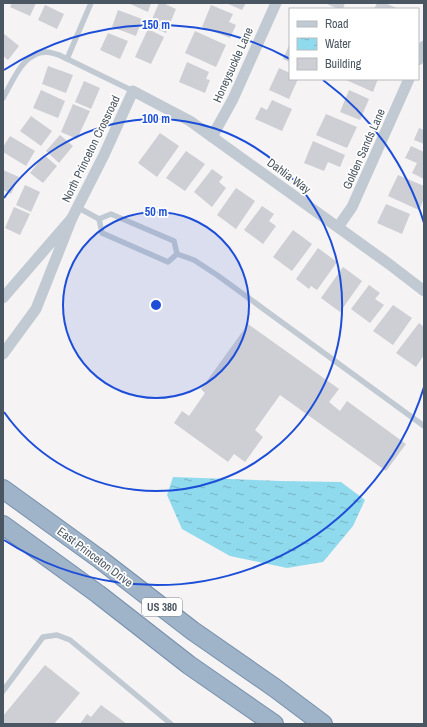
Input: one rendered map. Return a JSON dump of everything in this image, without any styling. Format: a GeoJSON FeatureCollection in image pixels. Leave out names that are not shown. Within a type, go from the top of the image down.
{"type":"FeatureCollection","features":[{"type":"Feature","properties":{"kind":"highway","name":"East Princeton Drive"},"geometry":{"type":"LineString","coordinates":[[3,489],[101,560],[193,631],[275,688],[323,724]]}},
{"type":"Feature","properties":{"kind":"highway","name":"US 380"},"geometry":{"type":"LineString","coordinates":[[3,525],[98,594],[189,664],[274,724]]}},
{"type":"Feature","properties":{"kind":"street","name":"Honeysuckle Lane"},"geometry":{"type":"LineString","coordinates":[[212,137],[233,99],[276,3]]}},
{"type":"Feature","properties":{"kind":"street"},"geometry":{"type":"LineString","coordinates":[[419,58],[424,46]]}},
{"type":"Feature","properties":{"kind":"street","name":"Golden Sands Lane"},"geometry":{"type":"LineString","coordinates":[[338,227],[352,207],[410,80]]}},
{"type":"Feature","properties":{"kind":"street","name":"Dahlia Way"},"geometry":{"type":"LineString","coordinates":[[134,91],[190,121],[389,264],[424,291]]}},
{"type":"Feature","properties":{"kind":"street","name":"North Princeton Crossroad"},"geometry":{"type":"LineString","coordinates":[[3,354],[36,309],[72,218],[134,91]]}},
{"type":"Feature","properties":{"kind":"street","name":"North Princeton Crossroad"},"geometry":{"type":"LineString","coordinates":[[3,298],[72,218]]}},
{"type":"Feature","properties":{"kind":"lane"},"geometry":{"type":"LineString","coordinates":[[67,59],[91,3]]}},
{"type":"Feature","properties":{"kind":"lane"},"geometry":{"type":"LineString","coordinates":[[3,98],[21,66],[29,57],[47,52],[59,55],[134,91]]}},
{"type":"Feature","properties":{"kind":"lane"},"geometry":{"type":"LineString","coordinates":[[77,207],[99,219],[102,232],[108,236],[168,262],[177,254]]}},
{"type":"Feature","properties":{"kind":"lane"},"geometry":{"type":"LineString","coordinates":[[99,219],[111,214],[174,241],[177,254]]}},
{"type":"Feature","properties":{"kind":"lane"},"geometry":{"type":"LineString","coordinates":[[177,254],[194,260],[217,275],[424,426]]}},
{"type":"Feature","properties":{"kind":"lane"},"geometry":{"type":"LineString","coordinates":[[3,691],[43,637],[57,635],[70,640],[171,724]]}},
{"type":"Feature","properties":{"kind":"water"},"geometry":{"type":"Polygon","coordinates":[[[173,477],[341,482],[365,500],[353,526],[323,562],[287,568],[230,556],[182,529],[167,495],[173,477]]]}},
{"type":"Feature","properties":{"kind":"building"},"geometry":{"type":"Polygon","coordinates":[[[12,3],[36,3],[30,16],[10,7],[12,3]]]}},
{"type":"Feature","properties":{"kind":"building"},"geometry":{"type":"Polygon","coordinates":[[[128,3],[151,3],[148,12],[128,3]]]}},
{"type":"Feature","properties":{"kind":"building"},"geometry":{"type":"Polygon","coordinates":[[[159,3],[163,3],[176,9],[166,33],[149,26],[159,3]]]}},
{"type":"Feature","properties":{"kind":"building"},"geometry":{"type":"Polygon","coordinates":[[[226,3],[246,3],[242,10],[226,3]]]}},
{"type":"Feature","properties":{"kind":"building"},"geometry":{"type":"Polygon","coordinates":[[[325,3],[345,3],[343,8],[336,8],[325,3]]]}},
{"type":"Feature","properties":{"kind":"building"},"geometry":{"type":"Polygon","coordinates":[[[377,3],[385,3],[397,8],[374,8],[377,3]]]}},
{"type":"Feature","properties":{"kind":"building"},"geometry":{"type":"Polygon","coordinates":[[[45,5],[64,14],[57,29],[38,20],[45,5]]]}},
{"type":"Feature","properties":{"kind":"building"},"geometry":{"type":"Polygon","coordinates":[[[211,5],[233,14],[229,22],[236,25],[230,38],[202,27],[211,5]]]}},
{"type":"Feature","properties":{"kind":"building"},"geometry":{"type":"Polygon","coordinates":[[[118,10],[142,19],[136,36],[112,27],[118,10]]]}},
{"type":"Feature","properties":{"kind":"building"},"geometry":{"type":"Polygon","coordinates":[[[148,29],[164,37],[151,64],[135,57],[148,29]]]}},
{"type":"Feature","properties":{"kind":"building"},"geometry":{"type":"Polygon","coordinates":[[[195,31],[226,45],[216,67],[185,53],[195,31]]]}},
{"type":"Feature","properties":{"kind":"building"},"geometry":{"type":"Polygon","coordinates":[[[3,33],[19,46],[8,60],[3,56],[3,33]]]}},
{"type":"Feature","properties":{"kind":"building"},"geometry":{"type":"Polygon","coordinates":[[[108,33],[128,41],[120,59],[100,50],[108,33]]]}},
{"type":"Feature","properties":{"kind":"building"},"geometry":{"type":"Polygon","coordinates":[[[289,45],[289,62],[283,59],[289,45]]]}},
{"type":"Feature","properties":{"kind":"building"},"geometry":{"type":"Polygon","coordinates":[[[187,62],[209,72],[206,79],[210,80],[205,93],[179,82],[187,62]]]}},
{"type":"Feature","properties":{"kind":"building"},"geometry":{"type":"Polygon","coordinates":[[[48,66],[73,75],[66,93],[42,84],[48,66]]]}},
{"type":"Feature","properties":{"kind":"building"},"geometry":{"type":"Polygon","coordinates":[[[279,68],[289,73],[289,80],[298,80],[289,99],[269,90],[279,68]]]}},
{"type":"Feature","properties":{"kind":"building"},"geometry":{"type":"Polygon","coordinates":[[[346,80],[378,80],[373,92],[346,80]]]}},
{"type":"Feature","properties":{"kind":"building"},"geometry":{"type":"Polygon","coordinates":[[[84,81],[100,88],[91,109],[75,102],[84,81]]]}},
{"type":"Feature","properties":{"kind":"building"},"geometry":{"type":"Polygon","coordinates":[[[41,90],[65,101],[58,118],[33,108],[41,90]]]}},
{"type":"Feature","properties":{"kind":"building"},"geometry":{"type":"Polygon","coordinates":[[[349,90],[369,99],[360,120],[340,112],[349,90]]]}},
{"type":"Feature","properties":{"kind":"building"},"geometry":{"type":"Polygon","coordinates":[[[272,100],[292,109],[282,131],[255,119],[261,107],[267,110],[272,100]]]}},
{"type":"Feature","properties":{"kind":"building"},"geometry":{"type":"Polygon","coordinates":[[[73,104],[90,111],[77,139],[61,132],[73,104]]]}},
{"type":"Feature","properties":{"kind":"building"},"geometry":{"type":"Polygon","coordinates":[[[326,114],[357,127],[347,148],[316,135],[326,114]]]}},
{"type":"Feature","properties":{"kind":"building"},"geometry":{"type":"Polygon","coordinates":[[[31,116],[52,131],[41,146],[20,131],[31,116]]]}},
{"type":"Feature","properties":{"kind":"building"},"geometry":{"type":"Polygon","coordinates":[[[419,128],[424,130],[424,144],[414,140],[419,128]]]}},
{"type":"Feature","properties":{"kind":"building"},"geometry":{"type":"Polygon","coordinates":[[[160,133],[179,146],[157,177],[138,163],[160,133]]]}},
{"type":"Feature","properties":{"kind":"building"},"geometry":{"type":"Polygon","coordinates":[[[60,135],[73,146],[59,163],[46,151],[60,135]]]}},
{"type":"Feature","properties":{"kind":"building"},"geometry":{"type":"Polygon","coordinates":[[[10,136],[35,151],[26,166],[3,152],[3,147],[10,136]]]}},
{"type":"Feature","properties":{"kind":"building"},"geometry":{"type":"Polygon","coordinates":[[[313,141],[345,155],[340,167],[328,162],[324,171],[304,163],[313,141]]]}},
{"type":"Feature","properties":{"kind":"building"},"geometry":{"type":"Polygon","coordinates":[[[411,146],[424,152],[424,179],[412,173],[417,163],[405,158],[411,146]]]}},
{"type":"Feature","properties":{"kind":"building"},"geometry":{"type":"Polygon","coordinates":[[[186,151],[205,164],[185,191],[166,178],[186,151]]]}},
{"type":"Feature","properties":{"kind":"building"},"geometry":{"type":"Polygon","coordinates":[[[44,155],[57,166],[43,183],[30,173],[44,155]]]}},
{"type":"Feature","properties":{"kind":"building"},"geometry":{"type":"Polygon","coordinates":[[[212,169],[223,177],[219,182],[226,188],[212,207],[194,192],[212,169]]]}},
{"type":"Feature","properties":{"kind":"building"},"geometry":{"type":"Polygon","coordinates":[[[3,170],[19,177],[11,194],[3,190],[3,170]]]}},
{"type":"Feature","properties":{"kind":"building"},"geometry":{"type":"Polygon","coordinates":[[[398,175],[424,186],[424,199],[419,210],[388,196],[398,175]]]}},
{"type":"Feature","properties":{"kind":"building"},"geometry":{"type":"Polygon","coordinates":[[[25,185],[40,192],[31,212],[16,205],[25,185]]]}},
{"type":"Feature","properties":{"kind":"building"},"geometry":{"type":"Polygon","coordinates":[[[236,188],[255,201],[236,229],[217,215],[236,188]]]}},
{"type":"Feature","properties":{"kind":"building"},"geometry":{"type":"Polygon","coordinates":[[[386,204],[410,214],[402,234],[377,223],[386,204]]]}},
{"type":"Feature","properties":{"kind":"building"},"geometry":{"type":"Polygon","coordinates":[[[262,206],[274,214],[269,221],[276,226],[263,244],[244,230],[262,206]]]}},
{"type":"Feature","properties":{"kind":"building"},"geometry":{"type":"Polygon","coordinates":[[[14,207],[30,214],[20,235],[5,228],[14,207]]]}},
{"type":"Feature","properties":{"kind":"building"},"geometry":{"type":"Polygon","coordinates":[[[293,230],[312,244],[292,271],[273,257],[293,230]]]}},
{"type":"Feature","properties":{"kind":"building"},"geometry":{"type":"Polygon","coordinates":[[[318,248],[337,262],[317,290],[311,286],[309,289],[296,279],[318,248]]]}},
{"type":"Feature","properties":{"kind":"building"},"geometry":{"type":"Polygon","coordinates":[[[343,267],[362,281],[340,312],[321,298],[343,267]]]}},
{"type":"Feature","properties":{"kind":"building"},"geometry":{"type":"Polygon","coordinates":[[[369,285],[380,293],[375,299],[384,305],[370,323],[351,309],[369,285]]]}},
{"type":"Feature","properties":{"kind":"building"},"geometry":{"type":"Polygon","coordinates":[[[393,305],[412,318],[393,345],[373,331],[393,305]]]}},
{"type":"Feature","properties":{"kind":"building"},"geometry":{"type":"Polygon","coordinates":[[[419,323],[424,327],[424,355],[416,367],[396,353],[419,323]]]}},
{"type":"Feature","properties":{"kind":"building"},"geometry":{"type":"Polygon","coordinates":[[[248,324],[339,389],[329,402],[340,411],[347,401],[406,444],[386,471],[280,395],[255,430],[263,437],[245,462],[234,454],[228,462],[174,423],[182,411],[189,416],[205,393],[201,389],[248,324]]]}},
{"type":"Feature","properties":{"kind":"building"},"geometry":{"type":"Polygon","coordinates":[[[45,665],[80,693],[54,724],[3,724],[3,716],[45,665]]]}},
{"type":"Feature","properties":{"kind":"building"},"geometry":{"type":"Polygon","coordinates":[[[101,705],[127,724],[80,724],[87,714],[91,717],[101,705]]]}}]}
